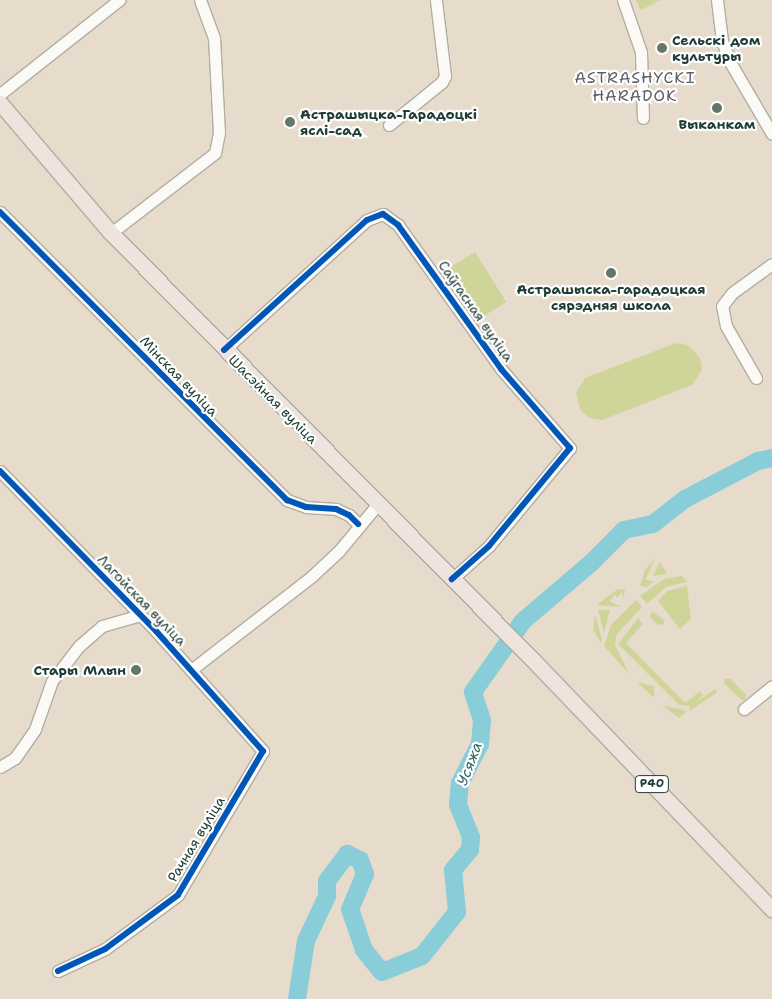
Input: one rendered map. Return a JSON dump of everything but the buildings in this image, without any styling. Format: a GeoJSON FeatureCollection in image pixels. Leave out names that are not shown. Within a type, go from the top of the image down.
{"type":"FeatureCollection","features":[{"type":"Feature","properties":{"kind":"main road","name":"Шасэйная вуліца"},"geometry":{"type":"LineString","coordinates":[[0,104],[111,233],[224,350],[532,659],[772,909]]}},
{"type":"Feature","properties":{"kind":"street"},"geometry":{"type":"LineString","coordinates":[[0,94],[119,0]]}},
{"type":"Feature","properties":{"kind":"street"},"geometry":{"type":"LineString","coordinates":[[111,233],[215,153],[219,133],[214,38],[200,0]]}},
{"type":"Feature","properties":{"kind":"street"},"geometry":{"type":"LineString","coordinates":[[389,125],[442,82],[446,67],[436,0]]}},
{"type":"Feature","properties":{"kind":"street"},"geometry":{"type":"LineString","coordinates":[[623,0],[641,52],[643,118]]}},
{"type":"Feature","properties":{"kind":"street"},"geometry":{"type":"LineString","coordinates":[[717,0],[722,41],[730,62],[772,134]]}},
{"type":"Feature","properties":{"kind":"street","name":"Мінская вуліца"},"geometry":{"type":"LineString","coordinates":[[0,212],[286,500],[306,507],[336,509],[349,515],[358,524]]}},
{"type":"Feature","properties":{"kind":"street","name":"Саўгасная вуліца"},"geometry":{"type":"LineString","coordinates":[[224,350],[367,220],[383,214],[398,225],[502,369],[570,448],[488,546],[452,579]]}},
{"type":"Feature","properties":{"kind":"street"},"geometry":{"type":"LineString","coordinates":[[756,378],[726,326],[722,306],[732,294],[772,264]]}},
{"type":"Feature","properties":{"kind":"street","name":"Лагойская вуліца"},"geometry":{"type":"LineString","coordinates":[[0,471],[140,615],[263,751]]}},
{"type":"Feature","properties":{"kind":"street"},"geometry":{"type":"LineString","coordinates":[[191,670],[312,576],[338,552],[358,524],[378,505]]}},
{"type":"Feature","properties":{"kind":"street"},"geometry":{"type":"LineString","coordinates":[[0,767],[15,758],[35,729],[52,681],[79,646],[102,626],[140,615]]}},
{"type":"Feature","properties":{"kind":"street"},"geometry":{"type":"LineString","coordinates":[[744,709],[772,686]]}},
{"type":"Feature","properties":{"kind":"street","name":"Рачная вуліца"},"geometry":{"type":"LineString","coordinates":[[58,971],[105,949],[178,895],[263,751]]}},
{"type":"Feature","properties":{"kind":"green space"},"geometry":{"type":"Polygon","coordinates":[[[636,0],[661,0],[641,10],[636,0]]]}},
{"type":"Feature","properties":{"kind":"green space"},"geometry":{"type":"Polygon","coordinates":[[[475,252],[506,302],[482,317],[450,267],[475,252]]]}},
{"type":"Feature","properties":{"kind":"green space"},"geometry":{"type":"Polygon","coordinates":[[[676,343],[688,345],[700,358],[702,370],[692,385],[602,420],[590,418],[580,410],[576,393],[585,378],[676,343]]]}},
{"type":"Feature","properties":{"kind":"green space"},"geometry":{"type":"Polygon","coordinates":[[[655,559],[645,580],[654,581],[647,587],[640,586],[645,570],[655,559]]]}},
{"type":"Feature","properties":{"kind":"green space"},"geometry":{"type":"Polygon","coordinates":[[[660,562],[667,574],[653,576],[660,562]]]}},
{"type":"Feature","properties":{"kind":"green space"},"geometry":{"type":"Polygon","coordinates":[[[682,576],[687,582],[666,587],[647,604],[640,596],[664,579],[682,576]]]}},
{"type":"Feature","properties":{"kind":"green space"},"geometry":{"type":"Polygon","coordinates":[[[687,586],[691,619],[680,629],[658,601],[667,591],[687,586]]]}},
{"type":"Feature","properties":{"kind":"green space"},"geometry":{"type":"Polygon","coordinates":[[[618,589],[625,589],[623,600],[622,591],[618,598],[615,595],[609,601],[621,607],[596,605],[618,589]]]}},
{"type":"Feature","properties":{"kind":"green space"},"geometry":{"type":"Polygon","coordinates":[[[636,600],[642,607],[617,634],[615,645],[629,674],[604,646],[611,625],[636,600]]]}},
{"type":"Feature","properties":{"kind":"green space"},"geometry":{"type":"Polygon","coordinates":[[[598,610],[610,610],[604,633],[598,610]]]}},
{"type":"Feature","properties":{"kind":"green space"},"geometry":{"type":"Polygon","coordinates":[[[652,611],[664,620],[664,624],[658,625],[650,617],[652,611]]]}},
{"type":"Feature","properties":{"kind":"green space"},"geometry":{"type":"Polygon","coordinates":[[[595,615],[602,639],[601,643],[593,630],[595,615]]]}},
{"type":"Feature","properties":{"kind":"green space"},"geometry":{"type":"Polygon","coordinates":[[[638,618],[643,624],[626,643],[685,703],[700,691],[703,695],[692,706],[679,705],[618,644],[638,618]]]}},
{"type":"Feature","properties":{"kind":"green space"},"geometry":{"type":"Polygon","coordinates":[[[725,679],[731,679],[746,695],[745,700],[740,699],[724,683],[725,679]]]}},
{"type":"Feature","properties":{"kind":"green space"},"geometry":{"type":"Polygon","coordinates":[[[637,682],[654,686],[654,698],[637,682]]]}},
{"type":"Feature","properties":{"kind":"green space"},"geometry":{"type":"Polygon","coordinates":[[[715,689],[717,692],[691,710],[688,707],[715,689]]]}},
{"type":"Feature","properties":{"kind":"green space"},"geometry":{"type":"Polygon","coordinates":[[[662,705],[687,711],[679,718],[662,705]]]}},
{"type":"Feature","properties":{"kind":"waterway","name":"Усяжа"},"geometry":{"type":"LineString","coordinates":[[297,999],[306,941],[327,896],[327,881],[347,854],[360,860],[365,874],[350,909],[364,950],[382,972],[422,956],[457,912],[453,870],[470,850],[471,837],[458,805],[460,783],[480,744],[482,720],[473,692],[523,621],[590,564],[624,530],[653,524],[685,499],[758,461],[772,458]]}},
{"type":"Feature","properties":{"kind":"cycle path"},"geometry":{"type":"LineString","coordinates":[[0,212],[287,500],[306,507],[336,509],[349,515],[358,524]]}},
{"type":"Feature","properties":{"kind":"cycle path"},"geometry":{"type":"LineString","coordinates":[[224,350],[367,220],[383,214],[398,225],[501,369],[570,448],[489,546],[452,579]]}},
{"type":"Feature","properties":{"kind":"cycle path"},"geometry":{"type":"LineString","coordinates":[[0,471],[156,631],[263,751],[178,895],[105,949],[58,971]]}},
{"type":"Feature","properties":{"kind":"place","name":"Сельскі дом культуры"},"geometry":{"type":"Point","coordinates":[662,48]}},
{"type":"Feature","properties":{"kind":"place","name":"Выканкам"},"geometry":{"type":"Point","coordinates":[717,108]}},
{"type":"Feature","properties":{"kind":"place","name":"Астрашыцка-Гарадоцкі яслі-сад"},"geometry":{"type":"Point","coordinates":[290,122]}},
{"type":"Feature","properties":{"kind":"place","name":"Астрашыска-гарадоцкая сярэдняя школа"},"geometry":{"type":"Point","coordinates":[611,273]}},
{"type":"Feature","properties":{"kind":"place","name":"Стары Млын"},"geometry":{"type":"Point","coordinates":[136,670]}},
{"type":"Feature","properties":{"kind":"district","name":"ASTRASHYCKI HARADOK"},"geometry":{"type":"Point","coordinates":[635,87]}}]}
